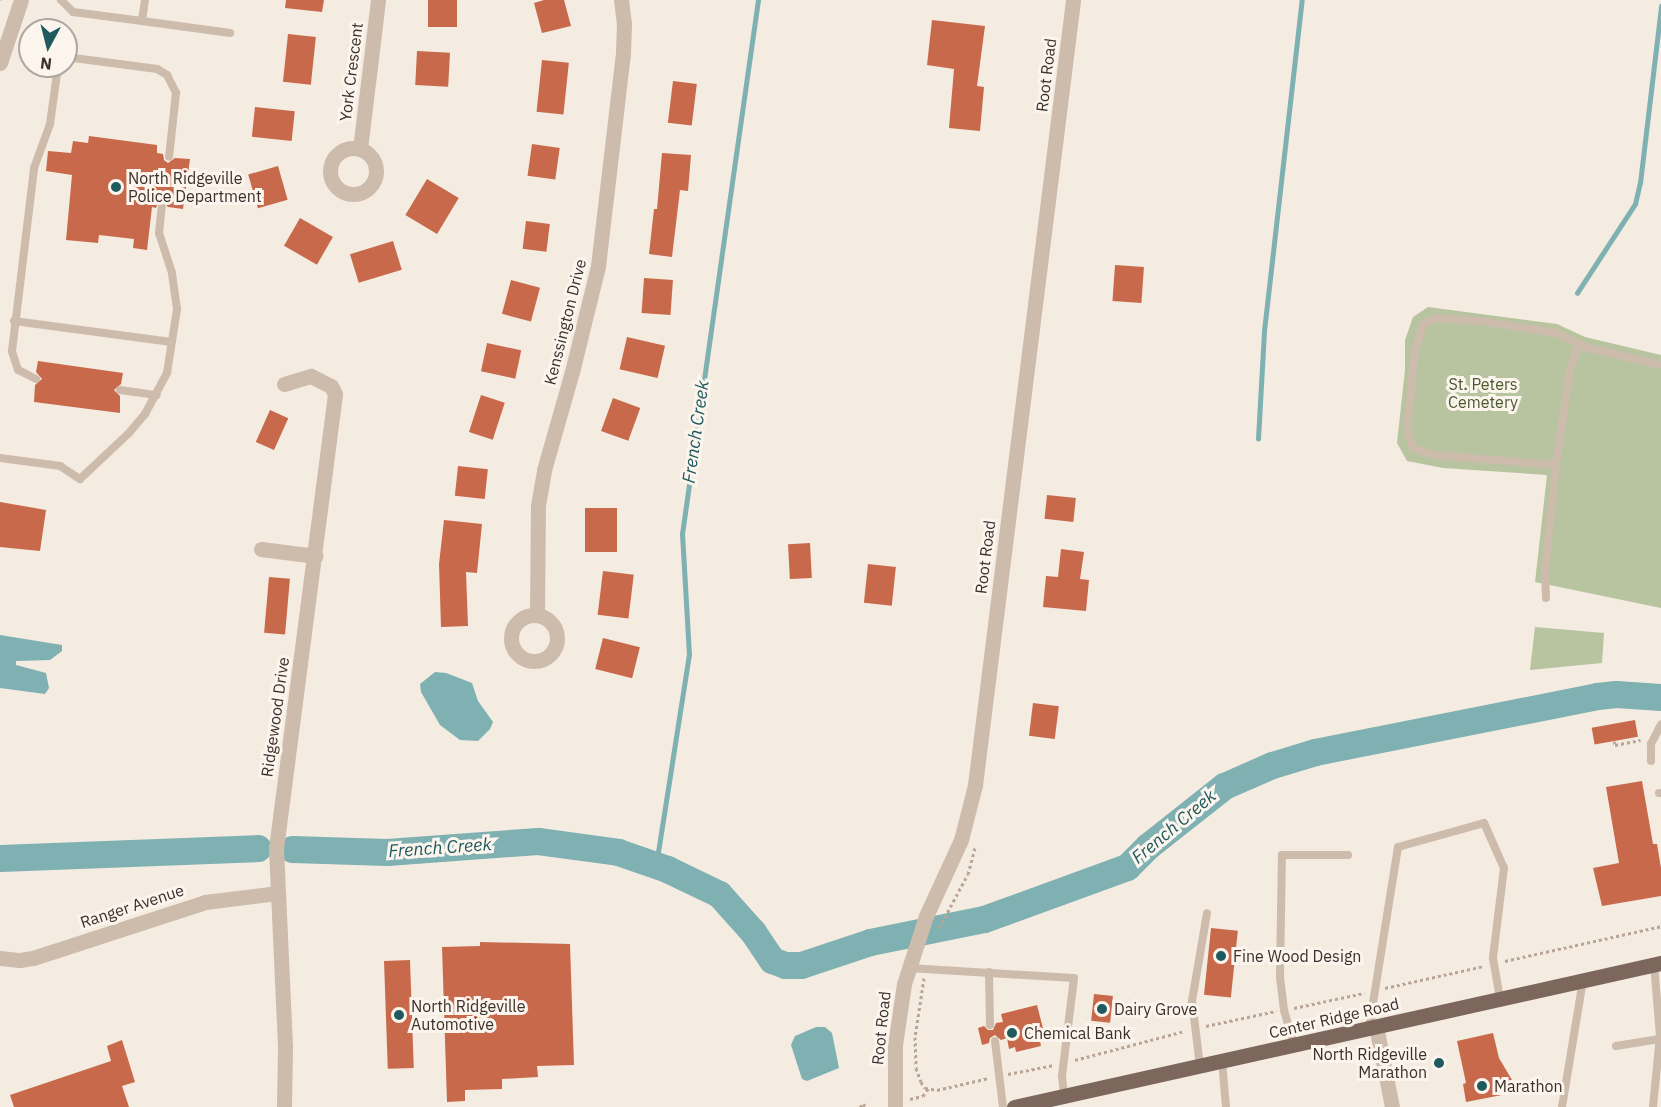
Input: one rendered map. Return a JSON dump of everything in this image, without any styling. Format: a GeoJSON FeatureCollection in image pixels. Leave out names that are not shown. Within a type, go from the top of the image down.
{"type":"FeatureCollection","features":[{"type":"Feature","properties":{"kind":"main road","name":"Center Ridge Road"},"geometry":{"type":"LineString","coordinates":[[1014,1107],[1658,964]]}},
{"type":"Feature","properties":{"kind":"street"},"geometry":{"type":"LineString","coordinates":[[0,63],[21,0]]}},
{"type":"Feature","properties":{"kind":"street","name":"York Crescent"},"geometry":{"type":"LineString","coordinates":[[360,149],[378,0]]}},
{"type":"Feature","properties":{"kind":"street","name":"Kenssington Drive"},"geometry":{"type":"LineString","coordinates":[[537,615],[538,505],[544,470],[572,372],[598,266],[623,53],[624,24],[621,0]]}},
{"type":"Feature","properties":{"kind":"street","name":"Root Road"},"geometry":{"type":"LineString","coordinates":[[895,1107],[896,1045],[908,968],[926,916],[959,846],[975,784],[1073,0]]}},
{"type":"Feature","properties":{"kind":"street","name":"Ridgewood Drive"},"geometry":{"type":"LineString","coordinates":[[284,384],[311,376],[331,386],[335,394],[278,831],[277,893],[285,1048],[284,1107]]}},
{"type":"Feature","properties":{"kind":"street"},"geometry":{"type":"LineString","coordinates":[[261,549],[315,556]]}},
{"type":"Feature","properties":{"kind":"street","name":"Ranger Avenue"},"geometry":{"type":"LineString","coordinates":[[0,958],[20,960],[33,958],[205,902],[277,893]]}},
{"type":"Feature","properties":{"kind":"street"},"geometry":{"type":"LineString","coordinates":[[1372,1027],[1392,1107]]}},
{"type":"Feature","properties":{"kind":"lane"},"geometry":{"type":"LineString","coordinates":[[61,0],[73,12],[230,33]]}},
{"type":"Feature","properties":{"kind":"lane"},"geometry":{"type":"LineString","coordinates":[[142,21],[145,0]]}},
{"type":"Feature","properties":{"kind":"lane"},"geometry":{"type":"LineString","coordinates":[[78,59],[157,69],[167,75],[176,93],[169,157]]}},
{"type":"Feature","properties":{"kind":"lane"},"geometry":{"type":"LineString","coordinates":[[36,379],[27,377],[15,366],[12,351],[14,321],[34,168],[50,124],[56,78]]}},
{"type":"Feature","properties":{"kind":"lane"},"geometry":{"type":"LineString","coordinates":[[0,458],[60,466],[75,473],[80,479],[137,425],[157,395],[167,372],[176,298],[172,273],[159,233],[162,206]]}},
{"type":"Feature","properties":{"kind":"lane"},"geometry":{"type":"LineString","coordinates":[[1557,465],[1433,456],[1413,448],[1407,430],[1415,351],[1423,324],[1435,318],[1480,321],[1556,333],[1578,343],[1661,365]]}},
{"type":"Feature","properties":{"kind":"lane"},"geometry":{"type":"LineString","coordinates":[[14,321],[172,342]]}},
{"type":"Feature","properties":{"kind":"lane"},"geometry":{"type":"LineString","coordinates":[[1546,598],[1545,572],[1557,465],[1569,375],[1578,343]]}},
{"type":"Feature","properties":{"kind":"lane"},"geometry":{"type":"LineString","coordinates":[[120,390],[157,395]]}},
{"type":"Feature","properties":{"kind":"lane"},"geometry":{"type":"LineString","coordinates":[[1651,761],[1652,744],[1661,724]]}},
{"type":"Feature","properties":{"kind":"lane"},"geometry":{"type":"LineString","coordinates":[[1372,1027],[1398,847],[1402,844],[1484,823],[1504,868],[1493,958],[1500,999]]}},
{"type":"Feature","properties":{"kind":"lane"},"geometry":{"type":"LineString","coordinates":[[1294,1045],[1284,1010],[1280,977],[1282,855],[1348,855]]}},
{"type":"Feature","properties":{"kind":"lane"},"geometry":{"type":"LineString","coordinates":[[1200,1067],[1192,1001],[1207,913]]}},
{"type":"Feature","properties":{"kind":"lane"},"geometry":{"type":"LineString","coordinates":[[1653,1107],[1659,1039],[1658,964]]}},
{"type":"Feature","properties":{"kind":"lane"},"geometry":{"type":"LineString","coordinates":[[908,968],[1074,978],[1062,1076],[1064,1095]]}},
{"type":"Feature","properties":{"kind":"lane"},"geometry":{"type":"LineString","coordinates":[[989,972],[990,1025]]}},
{"type":"Feature","properties":{"kind":"lane"},"geometry":{"type":"LineString","coordinates":[[1562,1107],[1582,981]]}},
{"type":"Feature","properties":{"kind":"lane"},"geometry":{"type":"LineString","coordinates":[[1616,1046],[1659,1039]]}},
{"type":"Feature","properties":{"kind":"lane"},"geometry":{"type":"LineString","coordinates":[[995,1041],[1003,1107]]}},
{"type":"Feature","properties":{"kind":"lane"},"geometry":{"type":"LineString","coordinates":[[1222,1061],[1226,1107]]}},
{"type":"Feature","properties":{"kind":"path"},"geometry":{"type":"LineString","coordinates":[[1614,741],[1615,745],[1639,743]]}},
{"type":"Feature","properties":{"kind":"path"},"geometry":{"type":"LineString","coordinates":[[944,915],[968,874],[975,848]]}},
{"type":"Feature","properties":{"kind":"path"},"geometry":{"type":"LineString","coordinates":[[923,1096],[928,1089],[918,1077],[915,1037],[926,969]]}},
{"type":"Feature","properties":{"kind":"path"},"geometry":{"type":"LineString","coordinates":[[860,1107],[863,1104],[867,1107]]}},
{"type":"Feature","properties":{"kind":"green space","name":"St. Peters Cemetery"},"geometry":{"type":"Polygon","coordinates":[[[1428,307],[1557,324],[1585,337],[1661,355],[1661,608],[1535,582],[1547,475],[1443,468],[1407,461],[1397,443],[1405,370],[1405,340],[1413,317],[1428,307]]]}},
{"type":"Feature","properties":{"kind":"green space"},"geometry":{"type":"Polygon","coordinates":[[[1535,627],[1604,633],[1602,663],[1530,670],[1535,627]]]}},
{"type":"Feature","properties":{"kind":"water"},"geometry":{"type":"Polygon","coordinates":[[[0,635],[62,645],[62,651],[50,660],[16,661],[16,665],[46,673],[49,688],[45,694],[0,688],[0,635]]]}},
{"type":"Feature","properties":{"kind":"water"},"geometry":{"type":"Polygon","coordinates":[[[435,672],[446,673],[472,683],[478,701],[493,722],[490,729],[478,741],[460,740],[440,725],[421,692],[420,684],[435,672]]]}},
{"type":"Feature","properties":{"kind":"water"},"geometry":{"type":"Polygon","coordinates":[[[816,1027],[825,1027],[832,1033],[839,1068],[807,1081],[802,1079],[791,1045],[795,1036],[816,1027]]]}},
{"type":"Feature","properties":{"kind":"building"},"geometry":{"type":"Polygon","coordinates":[[[286,0],[324,0],[322,12],[285,8],[286,0]]]}},
{"type":"Feature","properties":{"kind":"building"},"geometry":{"type":"Polygon","coordinates":[[[428,0],[457,0],[457,27],[428,27],[428,0]]]}},
{"type":"Feature","properties":{"kind":"building"},"geometry":{"type":"Polygon","coordinates":[[[544,0],[564,0],[571,26],[542,33],[534,3],[544,0]]]}},
{"type":"Feature","properties":{"kind":"building"},"geometry":{"type":"Polygon","coordinates":[[[932,20],[985,26],[977,86],[984,87],[980,131],[949,128],[954,69],[927,65],[932,20]]]}},
{"type":"Feature","properties":{"kind":"building"},"geometry":{"type":"Polygon","coordinates":[[[288,34],[316,37],[311,85],[283,82],[288,34]]]}},
{"type":"Feature","properties":{"kind":"building"},"geometry":{"type":"Polygon","coordinates":[[[417,51],[450,53],[448,87],[415,85],[417,51]]]}},
{"type":"Feature","properties":{"kind":"building"},"geometry":{"type":"Polygon","coordinates":[[[542,60],[569,63],[563,115],[537,112],[542,60]]]}},
{"type":"Feature","properties":{"kind":"building"},"geometry":{"type":"Polygon","coordinates":[[[673,81],[697,84],[692,126],[668,123],[673,81]]]}},
{"type":"Feature","properties":{"kind":"building"},"geometry":{"type":"Polygon","coordinates":[[[255,107],[295,111],[292,141],[252,137],[255,107]]]}},
{"type":"Feature","properties":{"kind":"building"},"geometry":{"type":"Polygon","coordinates":[[[89,136],[157,145],[157,153],[163,154],[164,160],[168,163],[175,158],[190,159],[183,209],[168,207],[162,200],[158,202],[156,208],[152,207],[147,250],[133,248],[134,239],[99,235],[98,243],[66,240],[72,175],[46,171],[48,151],[71,153],[73,141],[88,143],[89,136]]]}},
{"type":"Feature","properties":{"kind":"building"},"geometry":{"type":"Polygon","coordinates":[[[532,144],[560,148],[555,180],[528,176],[532,144]]]}},
{"type":"Feature","properties":{"kind":"building"},"geometry":{"type":"Polygon","coordinates":[[[662,153],[691,155],[688,191],[680,190],[672,257],[649,254],[654,209],[657,209],[662,153]]]}},
{"type":"Feature","properties":{"kind":"building"},"geometry":{"type":"Polygon","coordinates":[[[278,166],[288,200],[258,208],[248,175],[278,166]]]}},
{"type":"Feature","properties":{"kind":"building"},"geometry":{"type":"Polygon","coordinates":[[[427,179],[459,198],[437,234],[405,215],[427,179]]]}},
{"type":"Feature","properties":{"kind":"building"},"geometry":{"type":"Polygon","coordinates":[[[300,218],[333,237],[317,265],[284,246],[300,218]]]}},
{"type":"Feature","properties":{"kind":"building"},"geometry":{"type":"Polygon","coordinates":[[[526,221],[550,224],[546,252],[523,249],[526,221]]]}},
{"type":"Feature","properties":{"kind":"building"},"geometry":{"type":"Polygon","coordinates":[[[393,241],[402,270],[359,283],[350,254],[393,241]]]}},
{"type":"Feature","properties":{"kind":"building"},"geometry":{"type":"Polygon","coordinates":[[[1115,265],[1144,267],[1141,303],[1112,301],[1115,265]]]}},
{"type":"Feature","properties":{"kind":"building"},"geometry":{"type":"Polygon","coordinates":[[[644,278],[673,280],[670,315],[642,313],[644,278]]]}},
{"type":"Feature","properties":{"kind":"building"},"geometry":{"type":"Polygon","coordinates":[[[511,280],[540,288],[531,322],[502,314],[511,280]]]}},
{"type":"Feature","properties":{"kind":"building"},"geometry":{"type":"Polygon","coordinates":[[[627,337],[665,346],[658,378],[620,369],[627,337]]]}},
{"type":"Feature","properties":{"kind":"building"},"geometry":{"type":"Polygon","coordinates":[[[487,343],[521,350],[515,379],[481,371],[487,343]]]}},
{"type":"Feature","properties":{"kind":"building"},"geometry":{"type":"Polygon","coordinates":[[[38,361],[123,373],[121,384],[114,390],[120,396],[120,413],[34,402],[35,385],[42,379],[36,372],[38,361]]]}},
{"type":"Feature","properties":{"kind":"building"},"geometry":{"type":"Polygon","coordinates":[[[481,395],[505,403],[493,440],[469,432],[481,395]]]}},
{"type":"Feature","properties":{"kind":"building"},"geometry":{"type":"Polygon","coordinates":[[[613,398],[640,408],[628,441],[601,431],[613,398]]]}},
{"type":"Feature","properties":{"kind":"building"},"geometry":{"type":"Polygon","coordinates":[[[270,410],[288,418],[274,450],[256,442],[270,410]]]}},
{"type":"Feature","properties":{"kind":"building"},"geometry":{"type":"Polygon","coordinates":[[[458,466],[488,469],[485,499],[455,496],[458,466]]]}},
{"type":"Feature","properties":{"kind":"building"},"geometry":{"type":"Polygon","coordinates":[[[1047,495],[1076,498],[1073,522],[1044,519],[1047,495]]]}},
{"type":"Feature","properties":{"kind":"building"},"geometry":{"type":"Polygon","coordinates":[[[0,502],[46,510],[40,551],[0,547],[0,502]]]}},
{"type":"Feature","properties":{"kind":"building"},"geometry":{"type":"Polygon","coordinates":[[[585,508],[617,508],[617,552],[585,552],[585,508]]]}},
{"type":"Feature","properties":{"kind":"building"},"geometry":{"type":"Polygon","coordinates":[[[444,520],[482,524],[477,573],[466,572],[468,626],[441,627],[439,564],[444,520]]]}},
{"type":"Feature","properties":{"kind":"building"},"geometry":{"type":"Polygon","coordinates":[[[810,543],[812,578],[790,579],[788,544],[810,543]]]}},
{"type":"Feature","properties":{"kind":"building"},"geometry":{"type":"Polygon","coordinates":[[[1061,549],[1084,552],[1080,579],[1089,580],[1086,611],[1043,607],[1046,576],[1058,577],[1061,549]]]}},
{"type":"Feature","properties":{"kind":"building"},"geometry":{"type":"Polygon","coordinates":[[[868,564],[896,567],[892,606],[864,603],[868,564]]]}},
{"type":"Feature","properties":{"kind":"building"},"geometry":{"type":"Polygon","coordinates":[[[603,571],[634,575],[628,618],[598,615],[603,571]]]}},
{"type":"Feature","properties":{"kind":"building"},"geometry":{"type":"Polygon","coordinates":[[[269,577],[290,579],[285,635],[264,633],[269,577]]]}},
{"type":"Feature","properties":{"kind":"building"},"geometry":{"type":"Polygon","coordinates":[[[603,638],[640,647],[632,678],[595,669],[603,638]]]}},
{"type":"Feature","properties":{"kind":"building"},"geometry":{"type":"Polygon","coordinates":[[[1033,703],[1059,706],[1055,739],[1029,736],[1033,703]]]}},
{"type":"Feature","properties":{"kind":"building"},"geometry":{"type":"Polygon","coordinates":[[[1635,720],[1638,737],[1595,744],[1592,728],[1635,720]]]}},
{"type":"Feature","properties":{"kind":"building"},"geometry":{"type":"Polygon","coordinates":[[[1642,781],[1653,844],[1657,844],[1661,868],[1661,896],[1602,906],[1593,868],[1619,863],[1606,787],[1642,781]]]}},
{"type":"Feature","properties":{"kind":"building","name":"Fine Wood Design"},"geometry":{"type":"Polygon","coordinates":[[[1211,928],[1238,931],[1231,997],[1204,995],[1211,928]]]}},
{"type":"Feature","properties":{"kind":"building"},"geometry":{"type":"Polygon","coordinates":[[[480,942],[570,944],[574,1065],[537,1066],[538,1077],[502,1079],[502,1089],[465,1090],[465,1101],[447,1102],[442,947],[480,946],[480,942]]]}},
{"type":"Feature","properties":{"kind":"building","name":"North Ridgeville Automotive"},"geometry":{"type":"Polygon","coordinates":[[[410,960],[414,1068],[388,1069],[384,961],[410,960]]]}},
{"type":"Feature","properties":{"kind":"building","name":"Dairy Grove"},"geometry":{"type":"Polygon","coordinates":[[[1094,994],[1113,996],[1110,1023],[1091,1021],[1094,994]]]}},
{"type":"Feature","properties":{"kind":"building","name":"Chemical Bank"},"geometry":{"type":"Polygon","coordinates":[[[1037,1005],[1046,1040],[1040,1041],[1041,1046],[1016,1052],[1015,1047],[1009,1049],[1007,1038],[1001,1040],[995,1035],[990,1038],[989,1043],[982,1045],[978,1028],[984,1026],[988,1030],[993,1030],[996,1023],[1003,1022],[1001,1014],[1037,1005]]]}},
{"type":"Feature","properties":{"kind":"building"},"geometry":{"type":"Polygon","coordinates":[[[1493,1033],[1499,1058],[1512,1080],[1499,1087],[1502,1095],[1466,1102],[1463,1084],[1466,1083],[1457,1041],[1493,1033]]]}},
{"type":"Feature","properties":{"kind":"building"},"geometry":{"type":"Polygon","coordinates":[[[122,1040],[135,1082],[122,1086],[129,1107],[14,1107],[10,1095],[111,1061],[107,1046],[122,1040]]]}},
{"type":"Feature","properties":{"kind":"waterway","name":"French Creek"},"geometry":{"type":"LineString","coordinates":[[656,865],[689,655],[682,534],[758,0]]}},
{"type":"Feature","properties":{"kind":"waterway"},"geometry":{"type":"LineString","coordinates":[[1258,439],[1264,331],[1302,0]]}},
{"type":"Feature","properties":{"kind":"waterway"},"geometry":{"type":"LineString","coordinates":[[1577,293],[1635,204],[1640,183],[1661,6]]}},
{"type":"Feature","properties":{"kind":"waterway","name":"French Creek"},"geometry":{"type":"LineString","coordinates":[[292,849],[387,852],[538,841],[618,852],[667,869],[719,894],[753,932],[772,960],[785,965],[801,965],[870,942],[984,919],[1127,867],[1148,846],[1224,786],[1272,765],[1315,752],[1597,696],[1616,694],[1661,697]]}},
{"type":"Feature","properties":{"kind":"waterway","name":"French Creek"},"geometry":{"type":"LineString","coordinates":[[0,858],[258,848]]}},
{"type":"Feature","properties":{"kind":"place","name":"North Ridgeville Police Department"},"geometry":{"type":"Point","coordinates":[116,187]}},
{"type":"Feature","properties":{"kind":"place","name":"Fine Wood Design"},"geometry":{"type":"Point","coordinates":[1221,956]}},
{"type":"Feature","properties":{"kind":"place","name":"Dairy Grove"},"geometry":{"type":"Point","coordinates":[1102,1009]}},
{"type":"Feature","properties":{"kind":"place","name":"North Ridgeville Automotive"},"geometry":{"type":"Point","coordinates":[399,1015]}},
{"type":"Feature","properties":{"kind":"place","name":"Chemical Bank"},"geometry":{"type":"Point","coordinates":[1012,1033]}},
{"type":"Feature","properties":{"kind":"place","name":"North Ridgeville Marathon"},"geometry":{"type":"Point","coordinates":[1439,1063]}},
{"type":"Feature","properties":{"kind":"place","name":"Marathon"},"geometry":{"type":"Point","coordinates":[1482,1086]}}]}
